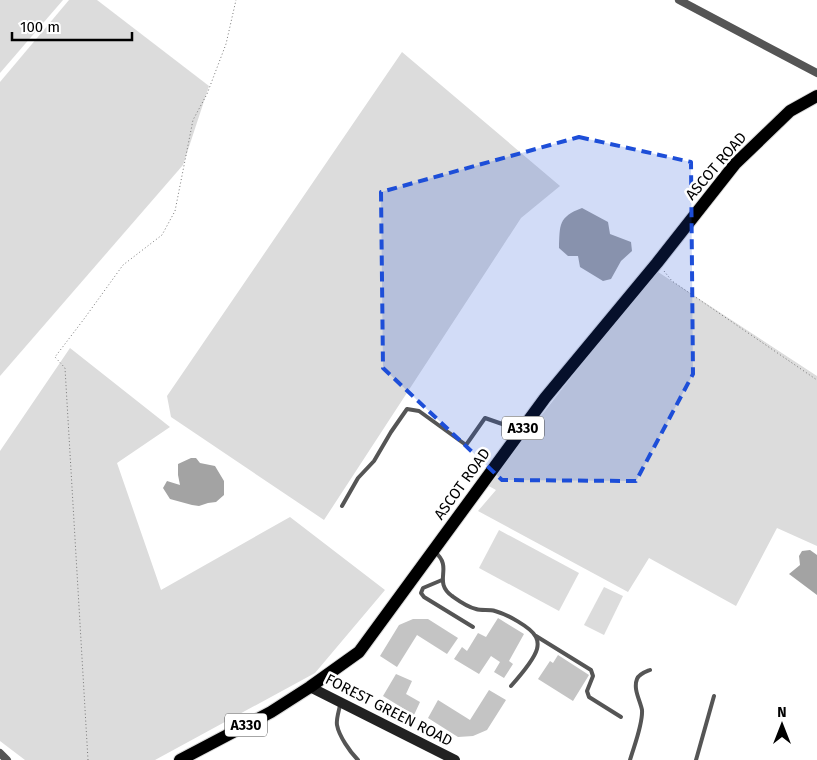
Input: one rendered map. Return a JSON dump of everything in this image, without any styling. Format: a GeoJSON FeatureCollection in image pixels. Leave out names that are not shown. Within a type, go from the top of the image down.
{"type":"FeatureCollection","features":[{"type":"Feature","properties":{"kind":"main road","name":"ASCOT ROAD"},"geometry":{"type":"LineString","coordinates":[[180,760],[271,712],[359,652],[545,398],[657,263],[735,164],[790,111],[817,96]]}},
{"type":"Feature","properties":{"kind":"main road","name":"FOREST GREEN ROAD"},"geometry":{"type":"LineString","coordinates":[[310,687],[455,760]]}},
{"type":"Feature","properties":{"kind":"street"},"geometry":{"type":"LineString","coordinates":[[679,0],[817,72]]}},
{"type":"Feature","properties":{"kind":"street"},"geometry":{"type":"LineString","coordinates":[[0,753],[7,760]]}},
{"type":"Feature","properties":{"kind":"lane"},"geometry":{"type":"LineString","coordinates":[[342,506],[358,478],[374,461],[391,432],[408,409],[418,411],[466,445],[485,418],[508,426],[519,433]]}},
{"type":"Feature","properties":{"kind":"lane"},"geometry":{"type":"LineString","coordinates":[[433,551],[442,560],[444,567],[442,580],[447,591],[476,610],[492,610],[510,617],[536,636],[591,670],[593,676],[587,691],[589,697],[621,717]]}},
{"type":"Feature","properties":{"kind":"lane"},"geometry":{"type":"LineString","coordinates":[[442,580],[423,588],[421,593],[424,597],[473,627]]}},
{"type":"Feature","properties":{"kind":"lane"},"geometry":{"type":"LineString","coordinates":[[511,686],[537,650],[536,636]]}},
{"type":"Feature","properties":{"kind":"lane"},"geometry":{"type":"LineString","coordinates":[[630,760],[642,710],[636,681],[639,676],[650,670]]}},
{"type":"Feature","properties":{"kind":"lane"},"geometry":{"type":"LineString","coordinates":[[696,760],[714,696]]}},
{"type":"Feature","properties":{"kind":"lane"},"geometry":{"type":"LineString","coordinates":[[341,702],[336,724],[342,738],[358,760]]}},
{"type":"Feature","properties":{"kind":"path"},"geometry":{"type":"LineString","coordinates":[[88,760],[65,368],[55,358],[123,265],[162,235],[175,211],[193,120],[207,94],[226,44],[236,0]]}},
{"type":"Feature","properties":{"kind":"path"},"geometry":{"type":"LineString","coordinates":[[657,263],[672,281],[817,380]]}},
{"type":"Feature","properties":{"kind":"highlighted area"},"geometry":{"type":"Polygon","coordinates":[[[579,137],[691,162],[693,374],[636,481],[502,480],[383,368],[381,192],[579,137]]]}},
{"type":"Feature","properties":{"kind":"shaded area"},"geometry":{"type":"Polygon","coordinates":[[[0,0],[63,0],[0,73],[0,0]]]}},
{"type":"Feature","properties":{"kind":"shaded area"},"geometry":{"type":"Polygon","coordinates":[[[69,0],[97,0],[209,86],[183,165],[0,376],[0,82],[69,0]]]}},
{"type":"Feature","properties":{"kind":"shaded area"},"geometry":{"type":"Polygon","coordinates":[[[402,52],[560,186],[521,218],[324,520],[171,417],[167,396],[402,52]]]}},
{"type":"Feature","properties":{"kind":"shaded area"},"geometry":{"type":"Polygon","coordinates":[[[582,208],[608,222],[610,234],[631,242],[632,251],[621,261],[611,279],[603,281],[580,267],[578,256],[568,256],[559,248],[560,228],[564,219],[574,211],[582,208]]]}},
{"type":"Feature","properties":{"kind":"shaded area"},"geometry":{"type":"Polygon","coordinates":[[[655,270],[817,376],[817,546],[777,528],[736,606],[649,558],[628,592],[478,511],[496,490],[487,485],[655,270]]]}},
{"type":"Feature","properties":{"kind":"shaded area"},"geometry":{"type":"Polygon","coordinates":[[[70,348],[170,427],[117,463],[161,590],[290,517],[385,590],[315,673],[155,760],[25,760],[0,741],[0,451],[70,348]]]}},
{"type":"Feature","properties":{"kind":"shaded area"},"geometry":{"type":"Polygon","coordinates":[[[191,458],[196,458],[200,463],[215,466],[224,481],[224,495],[216,502],[199,506],[192,505],[170,499],[163,488],[167,481],[180,485],[178,464],[191,458]]]}},
{"type":"Feature","properties":{"kind":"shaded area"},"geometry":{"type":"Polygon","coordinates":[[[499,530],[579,573],[559,611],[479,568],[499,530]]]}},
{"type":"Feature","properties":{"kind":"shaded area"},"geometry":{"type":"Polygon","coordinates":[[[810,550],[817,555],[817,595],[789,574],[800,565],[799,556],[802,551],[810,550]]]}},
{"type":"Feature","properties":{"kind":"shaded area"},"geometry":{"type":"Polygon","coordinates":[[[604,587],[623,596],[604,635],[584,625],[604,587]]]}},
{"type":"Feature","properties":{"kind":"building"},"geometry":{"type":"Polygon","coordinates":[[[498,618],[524,634],[509,661],[513,664],[504,678],[494,672],[500,662],[491,656],[479,674],[454,659],[462,647],[467,651],[478,633],[486,637],[498,618]]]}},
{"type":"Feature","properties":{"kind":"building"},"geometry":{"type":"Polygon","coordinates":[[[413,619],[428,619],[458,638],[447,654],[417,635],[397,667],[380,656],[399,625],[413,619]]]}},
{"type":"Feature","properties":{"kind":"building"},"geometry":{"type":"Polygon","coordinates":[[[558,655],[589,675],[573,701],[538,679],[550,661],[553,663],[558,655]]]}},
{"type":"Feature","properties":{"kind":"building"},"geometry":{"type":"Polygon","coordinates":[[[396,674],[412,681],[406,694],[420,702],[414,715],[383,696],[396,674]]]}},
{"type":"Feature","properties":{"kind":"building"},"geometry":{"type":"Polygon","coordinates":[[[489,690],[506,700],[487,730],[473,736],[458,737],[428,718],[438,700],[470,720],[489,690]]]}}]}
